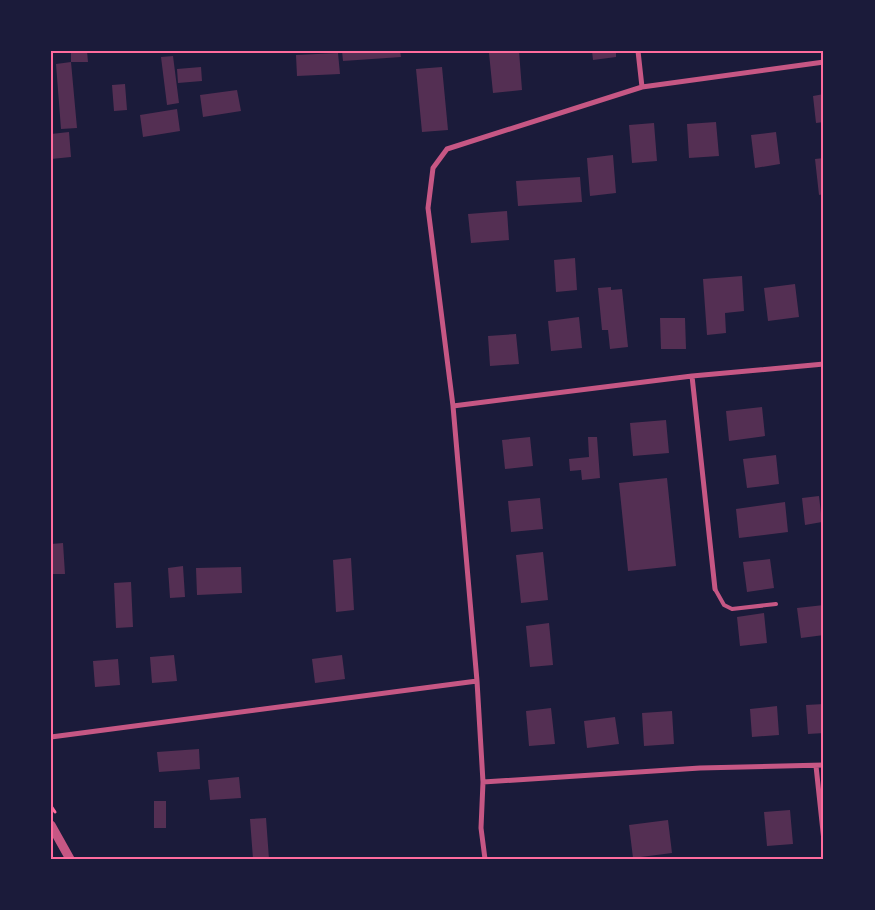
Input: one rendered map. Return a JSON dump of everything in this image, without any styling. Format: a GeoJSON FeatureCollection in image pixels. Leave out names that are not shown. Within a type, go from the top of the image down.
{"type":"FeatureCollection","features":[{"type":"Feature","properties":{"kind":"street"},"geometry":{"type":"LineString","coordinates":[[638,51],[642,88]]}},
{"type":"Feature","properties":{"kind":"street"},"geometry":{"type":"LineString","coordinates":[[485,859],[481,828],[483,782],[477,682],[453,406],[428,208],[433,168],[447,149],[642,88],[824,62]]}},
{"type":"Feature","properties":{"kind":"street"},"geometry":{"type":"LineString","coordinates":[[453,406],[692,376],[824,364]]}},
{"type":"Feature","properties":{"kind":"street"},"geometry":{"type":"LineString","coordinates":[[692,376],[715,589]]}},
{"type":"Feature","properties":{"kind":"street"},"geometry":{"type":"LineString","coordinates":[[51,737],[477,682]]}},
{"type":"Feature","properties":{"kind":"street"},"geometry":{"type":"LineString","coordinates":[[483,782],[700,768],[824,765]]}},
{"type":"Feature","properties":{"kind":"street"},"geometry":{"type":"LineString","coordinates":[[816,766],[824,841]]}},
{"type":"Feature","properties":{"kind":"street"},"geometry":{"type":"LineString","coordinates":[[51,825],[70,859]]}},
{"type":"Feature","properties":{"kind":"lane"},"geometry":{"type":"LineString","coordinates":[[715,589],[724,605],[732,609],[776,604]]}},
{"type":"Feature","properties":{"kind":"building"},"geometry":{"type":"Polygon","coordinates":[[[71,51],[87,51],[88,62],[71,62],[71,51]]]}},
{"type":"Feature","properties":{"kind":"building"},"geometry":{"type":"Polygon","coordinates":[[[342,51],[400,51],[401,57],[343,61],[342,51]]]}},
{"type":"Feature","properties":{"kind":"building"},"geometry":{"type":"Polygon","coordinates":[[[519,51],[522,90],[493,93],[489,53],[519,51]]]}},
{"type":"Feature","properties":{"kind":"building"},"geometry":{"type":"Polygon","coordinates":[[[592,51],[616,51],[616,57],[593,60],[592,51]]]}},
{"type":"Feature","properties":{"kind":"building"},"geometry":{"type":"Polygon","coordinates":[[[338,53],[340,74],[297,76],[296,55],[338,53]]]}},
{"type":"Feature","properties":{"kind":"building"},"geometry":{"type":"Polygon","coordinates":[[[173,56],[179,103],[167,105],[161,57],[173,56]]]}},
{"type":"Feature","properties":{"kind":"building"},"geometry":{"type":"Polygon","coordinates":[[[71,62],[77,128],[61,129],[56,64],[71,62]]]}},
{"type":"Feature","properties":{"kind":"building"},"geometry":{"type":"Polygon","coordinates":[[[201,67],[202,81],[178,83],[177,69],[201,67]]]}},
{"type":"Feature","properties":{"kind":"building"},"geometry":{"type":"Polygon","coordinates":[[[442,67],[448,130],[422,132],[416,69],[442,67]]]}},
{"type":"Feature","properties":{"kind":"building"},"geometry":{"type":"Polygon","coordinates":[[[125,84],[127,110],[114,111],[112,85],[125,84]]]}},
{"type":"Feature","properties":{"kind":"building"},"geometry":{"type":"Polygon","coordinates":[[[237,90],[241,111],[203,117],[200,95],[237,90]]]}},
{"type":"Feature","properties":{"kind":"building"},"geometry":{"type":"Polygon","coordinates":[[[824,94],[824,122],[816,123],[813,96],[824,94]]]}},
{"type":"Feature","properties":{"kind":"building"},"geometry":{"type":"Polygon","coordinates":[[[177,109],[180,131],[143,137],[140,115],[177,109]]]}},
{"type":"Feature","properties":{"kind":"building"},"geometry":{"type":"Polygon","coordinates":[[[716,122],[719,156],[689,158],[687,124],[716,122]]]}},
{"type":"Feature","properties":{"kind":"building"},"geometry":{"type":"Polygon","coordinates":[[[654,123],[657,161],[632,163],[629,125],[654,123]]]}},
{"type":"Feature","properties":{"kind":"building"},"geometry":{"type":"Polygon","coordinates":[[[69,132],[71,157],[51,159],[51,134],[69,132]]]}},
{"type":"Feature","properties":{"kind":"building"},"geometry":{"type":"Polygon","coordinates":[[[776,132],[780,164],[755,168],[751,135],[776,132]]]}},
{"type":"Feature","properties":{"kind":"building"},"geometry":{"type":"Polygon","coordinates":[[[613,155],[616,193],[590,196],[587,158],[613,155]]]}},
{"type":"Feature","properties":{"kind":"building"},"geometry":{"type":"Polygon","coordinates":[[[824,158],[824,194],[819,195],[815,159],[824,158]]]}},
{"type":"Feature","properties":{"kind":"building"},"geometry":{"type":"Polygon","coordinates":[[[580,177],[582,202],[518,206],[516,181],[580,177]]]}},
{"type":"Feature","properties":{"kind":"building"},"geometry":{"type":"Polygon","coordinates":[[[507,211],[509,240],[471,243],[468,214],[507,211]]]}},
{"type":"Feature","properties":{"kind":"building"},"geometry":{"type":"Polygon","coordinates":[[[575,258],[577,290],[556,292],[554,260],[575,258]]]}},
{"type":"Feature","properties":{"kind":"building"},"geometry":{"type":"Polygon","coordinates":[[[742,276],[744,311],[725,313],[726,333],[707,335],[703,279],[742,276]]]}},
{"type":"Feature","properties":{"kind":"building"},"geometry":{"type":"Polygon","coordinates":[[[795,284],[799,317],[768,321],[764,288],[795,284]]]}},
{"type":"Feature","properties":{"kind":"building"},"geometry":{"type":"Polygon","coordinates":[[[611,287],[611,290],[622,289],[628,347],[610,349],[608,330],[602,330],[598,288],[611,287]]]}},
{"type":"Feature","properties":{"kind":"building"},"geometry":{"type":"Polygon","coordinates":[[[579,317],[582,348],[551,351],[548,321],[579,317]]]}},
{"type":"Feature","properties":{"kind":"building"},"geometry":{"type":"Polygon","coordinates":[[[660,318],[685,318],[686,349],[661,349],[660,318]]]}},
{"type":"Feature","properties":{"kind":"building"},"geometry":{"type":"Polygon","coordinates":[[[516,334],[519,364],[490,366],[488,336],[516,334]]]}},
{"type":"Feature","properties":{"kind":"building"},"geometry":{"type":"Polygon","coordinates":[[[762,407],[765,436],[729,441],[726,411],[762,407]]]}},
{"type":"Feature","properties":{"kind":"building"},"geometry":{"type":"Polygon","coordinates":[[[666,420],[669,453],[633,456],[630,423],[666,420]]]}},
{"type":"Feature","properties":{"kind":"building"},"geometry":{"type":"Polygon","coordinates":[[[530,437],[533,466],[505,469],[502,440],[530,437]]]}},
{"type":"Feature","properties":{"kind":"building"},"geometry":{"type":"Polygon","coordinates":[[[588,437],[597,437],[600,478],[582,480],[581,470],[570,471],[569,459],[589,457],[588,437]]]}},
{"type":"Feature","properties":{"kind":"building"},"geometry":{"type":"Polygon","coordinates":[[[776,455],[779,484],[747,488],[743,459],[776,455]]]}},
{"type":"Feature","properties":{"kind":"building"},"geometry":{"type":"Polygon","coordinates":[[[667,478],[676,566],[628,571],[619,483],[667,478]]]}},
{"type":"Feature","properties":{"kind":"building"},"geometry":{"type":"Polygon","coordinates":[[[819,496],[822,522],[805,525],[802,498],[819,496]]]}},
{"type":"Feature","properties":{"kind":"building"},"geometry":{"type":"Polygon","coordinates":[[[540,498],[543,529],[511,532],[508,501],[540,498]]]}},
{"type":"Feature","properties":{"kind":"building"},"geometry":{"type":"Polygon","coordinates":[[[785,502],[788,532],[739,538],[736,509],[785,502]]]}},
{"type":"Feature","properties":{"kind":"building"},"geometry":{"type":"Polygon","coordinates":[[[63,543],[65,574],[51,574],[51,544],[63,543]]]}},
{"type":"Feature","properties":{"kind":"building"},"geometry":{"type":"Polygon","coordinates":[[[543,552],[548,600],[521,603],[516,555],[543,552]]]}},
{"type":"Feature","properties":{"kind":"building"},"geometry":{"type":"Polygon","coordinates":[[[351,558],[354,610],[336,612],[333,560],[351,558]]]}},
{"type":"Feature","properties":{"kind":"building"},"geometry":{"type":"Polygon","coordinates":[[[770,559],[774,588],[747,592],[743,562],[770,559]]]}},
{"type":"Feature","properties":{"kind":"building"},"geometry":{"type":"Polygon","coordinates":[[[183,566],[185,597],[170,598],[168,568],[183,566]]]}},
{"type":"Feature","properties":{"kind":"building"},"geometry":{"type":"Polygon","coordinates":[[[241,567],[242,593],[197,595],[196,568],[241,567]]]}},
{"type":"Feature","properties":{"kind":"building"},"geometry":{"type":"Polygon","coordinates":[[[131,582],[133,627],[116,628],[114,583],[131,582]]]}},
{"type":"Feature","properties":{"kind":"building"},"geometry":{"type":"Polygon","coordinates":[[[824,605],[824,635],[801,638],[797,608],[824,605]]]}},
{"type":"Feature","properties":{"kind":"building"},"geometry":{"type":"Polygon","coordinates":[[[764,613],[767,643],[740,646],[737,617],[764,613]]]}},
{"type":"Feature","properties":{"kind":"building"},"geometry":{"type":"Polygon","coordinates":[[[549,623],[553,665],[530,667],[526,626],[549,623]]]}},
{"type":"Feature","properties":{"kind":"building"},"geometry":{"type":"Polygon","coordinates":[[[174,655],[177,681],[152,683],[150,657],[174,655]]]}},
{"type":"Feature","properties":{"kind":"building"},"geometry":{"type":"Polygon","coordinates":[[[342,655],[345,679],[315,683],[312,659],[342,655]]]}},
{"type":"Feature","properties":{"kind":"building"},"geometry":{"type":"Polygon","coordinates":[[[118,659],[120,685],[95,687],[93,661],[118,659]]]}},
{"type":"Feature","properties":{"kind":"building"},"geometry":{"type":"Polygon","coordinates":[[[824,704],[824,733],[808,734],[806,705],[824,704]]]}},
{"type":"Feature","properties":{"kind":"building"},"geometry":{"type":"Polygon","coordinates":[[[777,706],[779,735],[752,737],[750,709],[777,706]]]}},
{"type":"Feature","properties":{"kind":"building"},"geometry":{"type":"Polygon","coordinates":[[[551,708],[555,744],[529,746],[526,711],[551,708]]]}},
{"type":"Feature","properties":{"kind":"building"},"geometry":{"type":"Polygon","coordinates":[[[672,711],[674,744],[644,746],[642,713],[672,711]]]}},
{"type":"Feature","properties":{"kind":"building"},"geometry":{"type":"Polygon","coordinates":[[[615,717],[619,744],[587,748],[584,721],[615,717]]]}},
{"type":"Feature","properties":{"kind":"building"},"geometry":{"type":"Polygon","coordinates":[[[199,749],[200,769],[159,772],[157,752],[199,749]]]}},
{"type":"Feature","properties":{"kind":"building"},"geometry":{"type":"Polygon","coordinates":[[[239,777],[241,798],[210,800],[208,780],[239,777]]]}},
{"type":"Feature","properties":{"kind":"building"},"geometry":{"type":"Polygon","coordinates":[[[154,801],[166,801],[166,828],[154,828],[154,801]]]}},
{"type":"Feature","properties":{"kind":"building"},"geometry":{"type":"Polygon","coordinates":[[[790,810],[793,844],[767,846],[764,812],[790,810]]]}},
{"type":"Feature","properties":{"kind":"building"},"geometry":{"type":"Polygon","coordinates":[[[266,818],[269,859],[253,859],[250,819],[266,818]]]}},
{"type":"Feature","properties":{"kind":"building"},"geometry":{"type":"Polygon","coordinates":[[[668,820],[672,853],[633,858],[629,825],[668,820]]]}}]}
